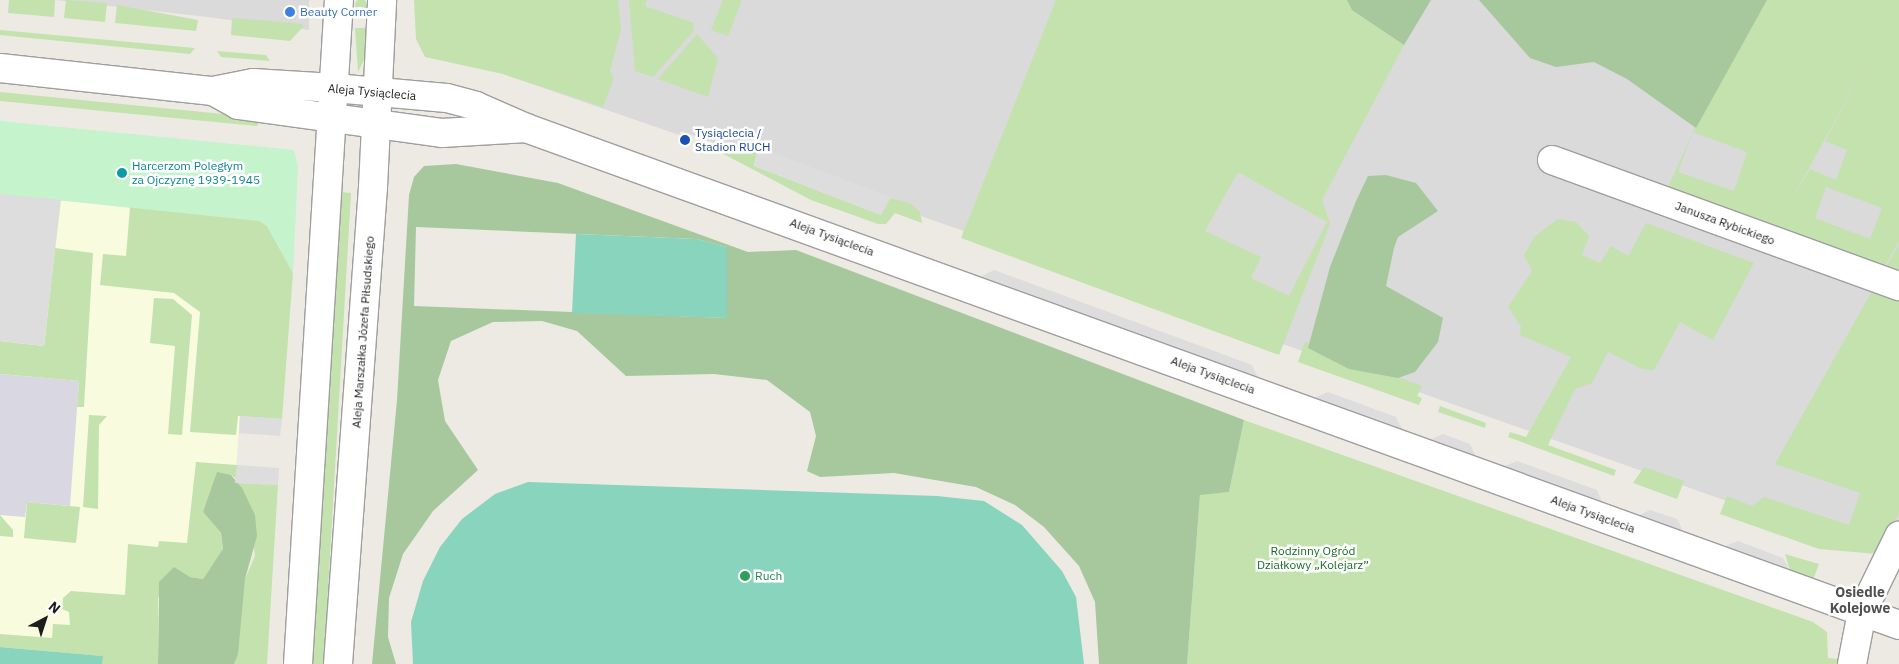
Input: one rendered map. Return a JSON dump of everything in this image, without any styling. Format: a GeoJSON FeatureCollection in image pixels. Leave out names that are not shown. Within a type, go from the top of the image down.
{"type":"FeatureCollection","features":[{"type":"Feature","properties":{"kind":"street"},"geometry":{"type":"LineString","coordinates":[[298,664],[331,118],[340,0]]}},
{"type":"Feature","properties":{"kind":"street","name":"Aleja Marszałka Józefa Piłsudskiego"},"geometry":{"type":"LineString","coordinates":[[338,664],[377,124],[382,0]]}},
{"type":"Feature","properties":{"kind":"street","name":"Aleja Tysiąclecia"},"geometry":{"type":"LineString","coordinates":[[0,68],[213,91],[253,83],[447,98],[1899,625]]}},
{"type":"Feature","properties":{"kind":"street","name":"Aleja Tysiąclecia"},"geometry":{"type":"LineString","coordinates":[[213,91],[238,105],[461,134],[526,128]]}},
{"type":"Feature","properties":{"kind":"street","name":"Janusza Rybickiego"},"geometry":{"type":"LineString","coordinates":[[1552,160],[1899,286]]}},
{"type":"Feature","properties":{"kind":"street"},"geometry":{"type":"LineString","coordinates":[[1852,664],[1862,612],[1899,536]]}},
{"type":"Feature","properties":{"kind":"shaded area"},"geometry":{"type":"Polygon","coordinates":[[[56,0],[309,0],[309,30],[199,16],[56,0]]]}},
{"type":"Feature","properties":{"kind":"shaded area"},"geometry":{"type":"Polygon","coordinates":[[[528,0],[1899,0],[1899,562],[681,131],[679,135],[503,74],[528,0]]]}},
{"type":"Feature","properties":{"kind":"shaded area"},"geometry":{"type":"Polygon","coordinates":[[[759,147],[891,197],[881,215],[754,166],[759,147]]]}},
{"type":"Feature","properties":{"kind":"shaded area"},"geometry":{"type":"Polygon","coordinates":[[[0,194],[254,221],[222,664],[0,664],[0,194]]]}},
{"type":"Feature","properties":{"kind":"shaded area"},"geometry":{"type":"Polygon","coordinates":[[[0,194],[61,200],[44,346],[0,341],[0,194]]]}},
{"type":"Feature","properties":{"kind":"shaded area"},"geometry":{"type":"Polygon","coordinates":[[[994,270],[1252,365],[1258,378],[980,277],[994,270]]]}},
{"type":"Feature","properties":{"kind":"shaded area"},"geometry":{"type":"Polygon","coordinates":[[[0,374],[79,381],[70,506],[27,502],[25,517],[0,515],[0,374]]]}},
{"type":"Feature","properties":{"kind":"shaded area"},"geometry":{"type":"Polygon","coordinates":[[[1328,392],[1396,417],[1403,431],[1314,398],[1328,392]]]}},
{"type":"Feature","properties":{"kind":"shaded area"},"geometry":{"type":"Polygon","coordinates":[[[240,416],[282,419],[280,436],[239,433],[240,416]]]}},
{"type":"Feature","properties":{"kind":"shaded area"},"geometry":{"type":"Polygon","coordinates":[[[1443,434],[1470,444],[1476,457],[1430,440],[1443,434]]]}},
{"type":"Feature","properties":{"kind":"shaded area"},"geometry":{"type":"Polygon","coordinates":[[[1517,461],[1597,490],[1603,504],[1502,467],[1517,461]]]}},
{"type":"Feature","properties":{"kind":"shaded area"},"geometry":{"type":"Polygon","coordinates":[[[237,465],[279,468],[278,485],[235,483],[237,465]]]}},
{"type":"Feature","properties":{"kind":"shaded area"},"geometry":{"type":"Polygon","coordinates":[[[1650,510],[1677,519],[1684,533],[1637,516],[1650,510]]]}},
{"type":"Feature","properties":{"kind":"shaded area"},"geometry":{"type":"Polygon","coordinates":[[[1738,541],[1783,558],[1790,571],[1723,547],[1738,541]]]}},
{"type":"Feature","properties":{"kind":"green space"},"geometry":{"type":"Polygon","coordinates":[[[359,-1],[363,-1],[367,5],[363,11],[359,11],[355,7],[355,3],[359,-1]]]}},
{"type":"Feature","properties":{"kind":"green space"},"geometry":{"type":"Polygon","coordinates":[[[9,0],[55,0],[54,17],[8,13],[9,0]]]}},
{"type":"Feature","properties":{"kind":"green space"},"geometry":{"type":"Polygon","coordinates":[[[66,0],[107,3],[105,22],[64,18],[66,0]]]}},
{"type":"Feature","properties":{"kind":"green space"},"geometry":{"type":"Polygon","coordinates":[[[414,0],[618,0],[621,29],[610,71],[614,78],[603,107],[503,74],[425,57],[416,39],[414,0]]]}},
{"type":"Feature","properties":{"kind":"green space"},"geometry":{"type":"Polygon","coordinates":[[[629,0],[647,0],[645,6],[694,23],[693,32],[653,77],[635,71],[629,0]]]}},
{"type":"Feature","properties":{"kind":"green space"},"geometry":{"type":"Polygon","coordinates":[[[723,0],[742,0],[728,36],[711,30],[723,0]]]}},
{"type":"Feature","properties":{"kind":"green space"},"geometry":{"type":"Polygon","coordinates":[[[1056,0],[1347,0],[1352,10],[1404,45],[1322,200],[1330,224],[1279,355],[961,238],[1056,0]],[[1238,172],[1205,231],[1261,257],[1251,278],[1289,296],[1327,222],[1238,172]]]}},
{"type":"Feature","properties":{"kind":"green space"},"geometry":{"type":"Polygon","coordinates":[[[1347,0],[1431,0],[1404,45],[1352,10],[1347,0]]]}},
{"type":"Feature","properties":{"kind":"green space"},"geometry":{"type":"Polygon","coordinates":[[[1479,0],[1767,0],[1696,128],[1627,79],[1594,62],[1556,67],[1530,58],[1479,0]]]}},
{"type":"Feature","properties":{"kind":"green space"},"geometry":{"type":"Polygon","coordinates":[[[1767,0],[1899,0],[1899,241],[1882,271],[1668,187],[1693,132],[1767,0]],[[1868,60],[1791,201],[1810,169],[1836,180],[1847,150],[1825,141],[1868,60]],[[1693,132],[1678,172],[1734,191],[1747,152],[1693,132]],[[1826,187],[1815,218],[1870,239],[1882,208],[1826,187]]]}},
{"type":"Feature","properties":{"kind":"green space"},"geometry":{"type":"Polygon","coordinates":[[[117,5],[198,20],[196,31],[115,23],[117,5]]]}},
{"type":"Feature","properties":{"kind":"green space"},"geometry":{"type":"Polygon","coordinates":[[[232,18],[303,24],[303,27],[290,41],[231,35],[232,18]]]}},
{"type":"Feature","properties":{"kind":"green space"},"geometry":{"type":"Polygon","coordinates":[[[355,28],[367,28],[367,54],[358,72],[355,28]]]}},
{"type":"Feature","properties":{"kind":"green space"},"geometry":{"type":"Polygon","coordinates":[[[0,30],[195,48],[190,54],[0,35],[0,30]]]}},
{"type":"Feature","properties":{"kind":"green space"},"geometry":{"type":"Polygon","coordinates":[[[697,34],[718,58],[708,97],[658,79],[697,34]]]}},
{"type":"Feature","properties":{"kind":"green space"},"geometry":{"type":"Polygon","coordinates":[[[217,51],[266,55],[270,61],[221,57],[217,51]]]}},
{"type":"Feature","properties":{"kind":"green space"},"geometry":{"type":"Polygon","coordinates":[[[0,92],[263,118],[257,126],[0,101],[0,92]]]}},
{"type":"Feature","properties":{"kind":"green space"},"geometry":{"type":"Polygon","coordinates":[[[0,121],[118,166],[134,134],[267,226],[293,273],[282,419],[238,416],[236,435],[190,432],[200,312],[174,293],[100,285],[103,254],[126,256],[130,207],[0,194],[0,121]]]}},
{"type":"Feature","properties":{"kind":"green space"},"geometry":{"type":"Polygon","coordinates":[[[0,121],[294,150],[298,167],[293,273],[267,226],[259,221],[0,194],[0,121]]]}},
{"type":"Feature","properties":{"kind":"green space"},"geometry":{"type":"Polygon","coordinates":[[[715,139],[739,148],[758,146],[754,166],[881,215],[889,198],[910,203],[920,212],[922,223],[895,213],[886,224],[878,224],[811,200],[710,147],[715,139]]]}},
{"type":"Feature","properties":{"kind":"green space"},"geometry":{"type":"Polygon","coordinates":[[[456,164],[558,183],[748,252],[796,250],[1244,420],[1229,492],[1200,495],[1187,664],[1099,664],[1095,602],[1079,566],[1044,527],[1015,505],[976,487],[894,473],[820,477],[807,471],[816,436],[810,412],[767,380],[714,374],[626,376],[577,331],[542,321],[493,322],[451,341],[438,380],[445,421],[478,470],[433,511],[403,554],[389,598],[388,637],[396,664],[372,664],[397,400],[409,195],[414,177],[424,166],[456,164]],[[416,227],[414,306],[727,318],[727,247],[697,239],[416,227]]]}},
{"type":"Feature","properties":{"kind":"green space"},"geometry":{"type":"Polygon","coordinates":[[[1386,175],[1416,183],[1438,211],[1398,237],[1394,248],[1386,286],[1443,318],[1438,342],[1415,372],[1398,378],[1349,369],[1308,348],[1330,267],[1356,201],[1368,176],[1386,175]]]}},
{"type":"Feature","properties":{"kind":"green space"},"geometry":{"type":"Polygon","coordinates":[[[341,192],[351,193],[327,607],[323,664],[312,664],[341,192]]]}},
{"type":"Feature","properties":{"kind":"green space"},"geometry":{"type":"Polygon","coordinates":[[[1558,219],[1576,222],[1589,236],[1582,255],[1600,263],[1611,246],[1628,256],[1646,223],[1754,263],[1713,340],[1680,322],[1654,370],[1642,369],[1608,352],[1592,383],[1575,389],[1548,445],[1616,470],[1614,476],[1508,437],[1510,432],[1526,437],[1571,357],[1520,335],[1521,327],[1508,307],[1532,271],[1524,255],[1535,236],[1558,219]]]}},
{"type":"Feature","properties":{"kind":"green space"},"geometry":{"type":"Polygon","coordinates":[[[576,234],[697,239],[727,247],[727,318],[572,313],[576,234]]]}},
{"type":"Feature","properties":{"kind":"green space"},"geometry":{"type":"Polygon","coordinates":[[[1899,244],[1899,278],[1883,272],[1899,244]]]}},
{"type":"Feature","properties":{"kind":"green space"},"geometry":{"type":"Polygon","coordinates":[[[55,248],[93,253],[84,407],[77,407],[79,381],[0,374],[0,341],[44,346],[55,248]]]}},
{"type":"Feature","properties":{"kind":"green space"},"geometry":{"type":"Polygon","coordinates":[[[1872,291],[1899,301],[1899,514],[1877,554],[1819,549],[1720,514],[1727,496],[1752,506],[1764,497],[1849,525],[1860,493],[1775,464],[1872,291]]]}},
{"type":"Feature","properties":{"kind":"green space"},"geometry":{"type":"Polygon","coordinates":[[[154,298],[173,299],[192,315],[182,435],[168,434],[175,346],[150,343],[154,298]]]}},
{"type":"Feature","properties":{"kind":"green space"},"geometry":{"type":"Polygon","coordinates":[[[1305,342],[1422,386],[1417,396],[1422,398],[1419,405],[1298,362],[1305,342]]]}},
{"type":"Feature","properties":{"kind":"green space"},"geometry":{"type":"Polygon","coordinates":[[[1440,406],[1486,423],[1485,428],[1438,412],[1440,406]]]}},
{"type":"Feature","properties":{"kind":"green space"},"geometry":{"type":"Polygon","coordinates":[[[89,415],[107,416],[99,425],[98,509],[83,507],[89,415]]]}},
{"type":"Feature","properties":{"kind":"green space","name":"Rodzinny Ogród Działkowy „Kolejarz”"},"geometry":{"type":"Polygon","coordinates":[[[1244,420],[1813,622],[1827,632],[1828,658],[1838,659],[1837,664],[1187,664],[1200,494],[1229,492],[1244,420]]]}},
{"type":"Feature","properties":{"kind":"green space"},"geometry":{"type":"Polygon","coordinates":[[[196,462],[237,465],[236,479],[231,475],[214,484],[203,512],[221,533],[223,550],[203,579],[190,577],[158,597],[158,664],[102,664],[102,656],[0,647],[0,634],[52,638],[53,624],[70,625],[69,612],[62,609],[63,598],[71,591],[125,595],[128,544],[158,547],[159,541],[187,543],[196,462]]]}},
{"type":"Feature","properties":{"kind":"green space"},"geometry":{"type":"Polygon","coordinates":[[[1644,467],[1684,481],[1677,499],[1633,483],[1644,467]]]}},
{"type":"Feature","properties":{"kind":"green space"},"geometry":{"type":"Polygon","coordinates":[[[217,472],[231,475],[242,488],[255,515],[257,536],[245,579],[238,654],[234,664],[158,664],[159,582],[174,567],[190,577],[203,579],[223,549],[221,533],[203,512],[217,472]]]}},
{"type":"Feature","properties":{"kind":"green space","name":"Ruch"},"geometry":{"type":"Polygon","coordinates":[[[528,482],[937,496],[984,501],[1022,525],[1062,571],[1076,597],[1084,664],[413,664],[411,622],[423,581],[440,547],[462,519],[495,494],[528,482]]]}},
{"type":"Feature","properties":{"kind":"green space"},"geometry":{"type":"Polygon","coordinates":[[[238,483],[278,485],[267,664],[234,664],[245,579],[255,556],[249,503],[238,483]]]}},
{"type":"Feature","properties":{"kind":"green space"},"geometry":{"type":"Polygon","coordinates":[[[27,502],[80,507],[76,543],[24,538],[27,502]]]}},
{"type":"Feature","properties":{"kind":"green space"},"geometry":{"type":"Polygon","coordinates":[[[0,515],[13,530],[13,537],[0,536],[0,515]]]}},
{"type":"Feature","properties":{"kind":"green space"},"geometry":{"type":"Polygon","coordinates":[[[1785,554],[1819,564],[1813,580],[1790,571],[1785,554]]]}},
{"type":"Feature","properties":{"kind":"green space"},"geometry":{"type":"Polygon","coordinates":[[[0,647],[103,656],[102,664],[0,664],[0,647]]]}},
{"type":"Feature","properties":{"kind":"place","name":"Beauty Corner"},"geometry":{"type":"Point","coordinates":[290,12]}},
{"type":"Feature","properties":{"kind":"place","name":"Tysiąclecia / Stadion RUCH"},"geometry":{"type":"Point","coordinates":[685,140]}},
{"type":"Feature","properties":{"kind":"place","name":"Harcerzom Poległym za Ojczyznę 1939-1945"},"geometry":{"type":"Point","coordinates":[122,173]}},
{"type":"Feature","properties":{"kind":"place","name":"Ruch"},"geometry":{"type":"Point","coordinates":[745,576]}},
{"type":"Feature","properties":{"kind":"district","name":"Osiedle Kolejowe"},"geometry":{"type":"Point","coordinates":[1860,600]}}]}
